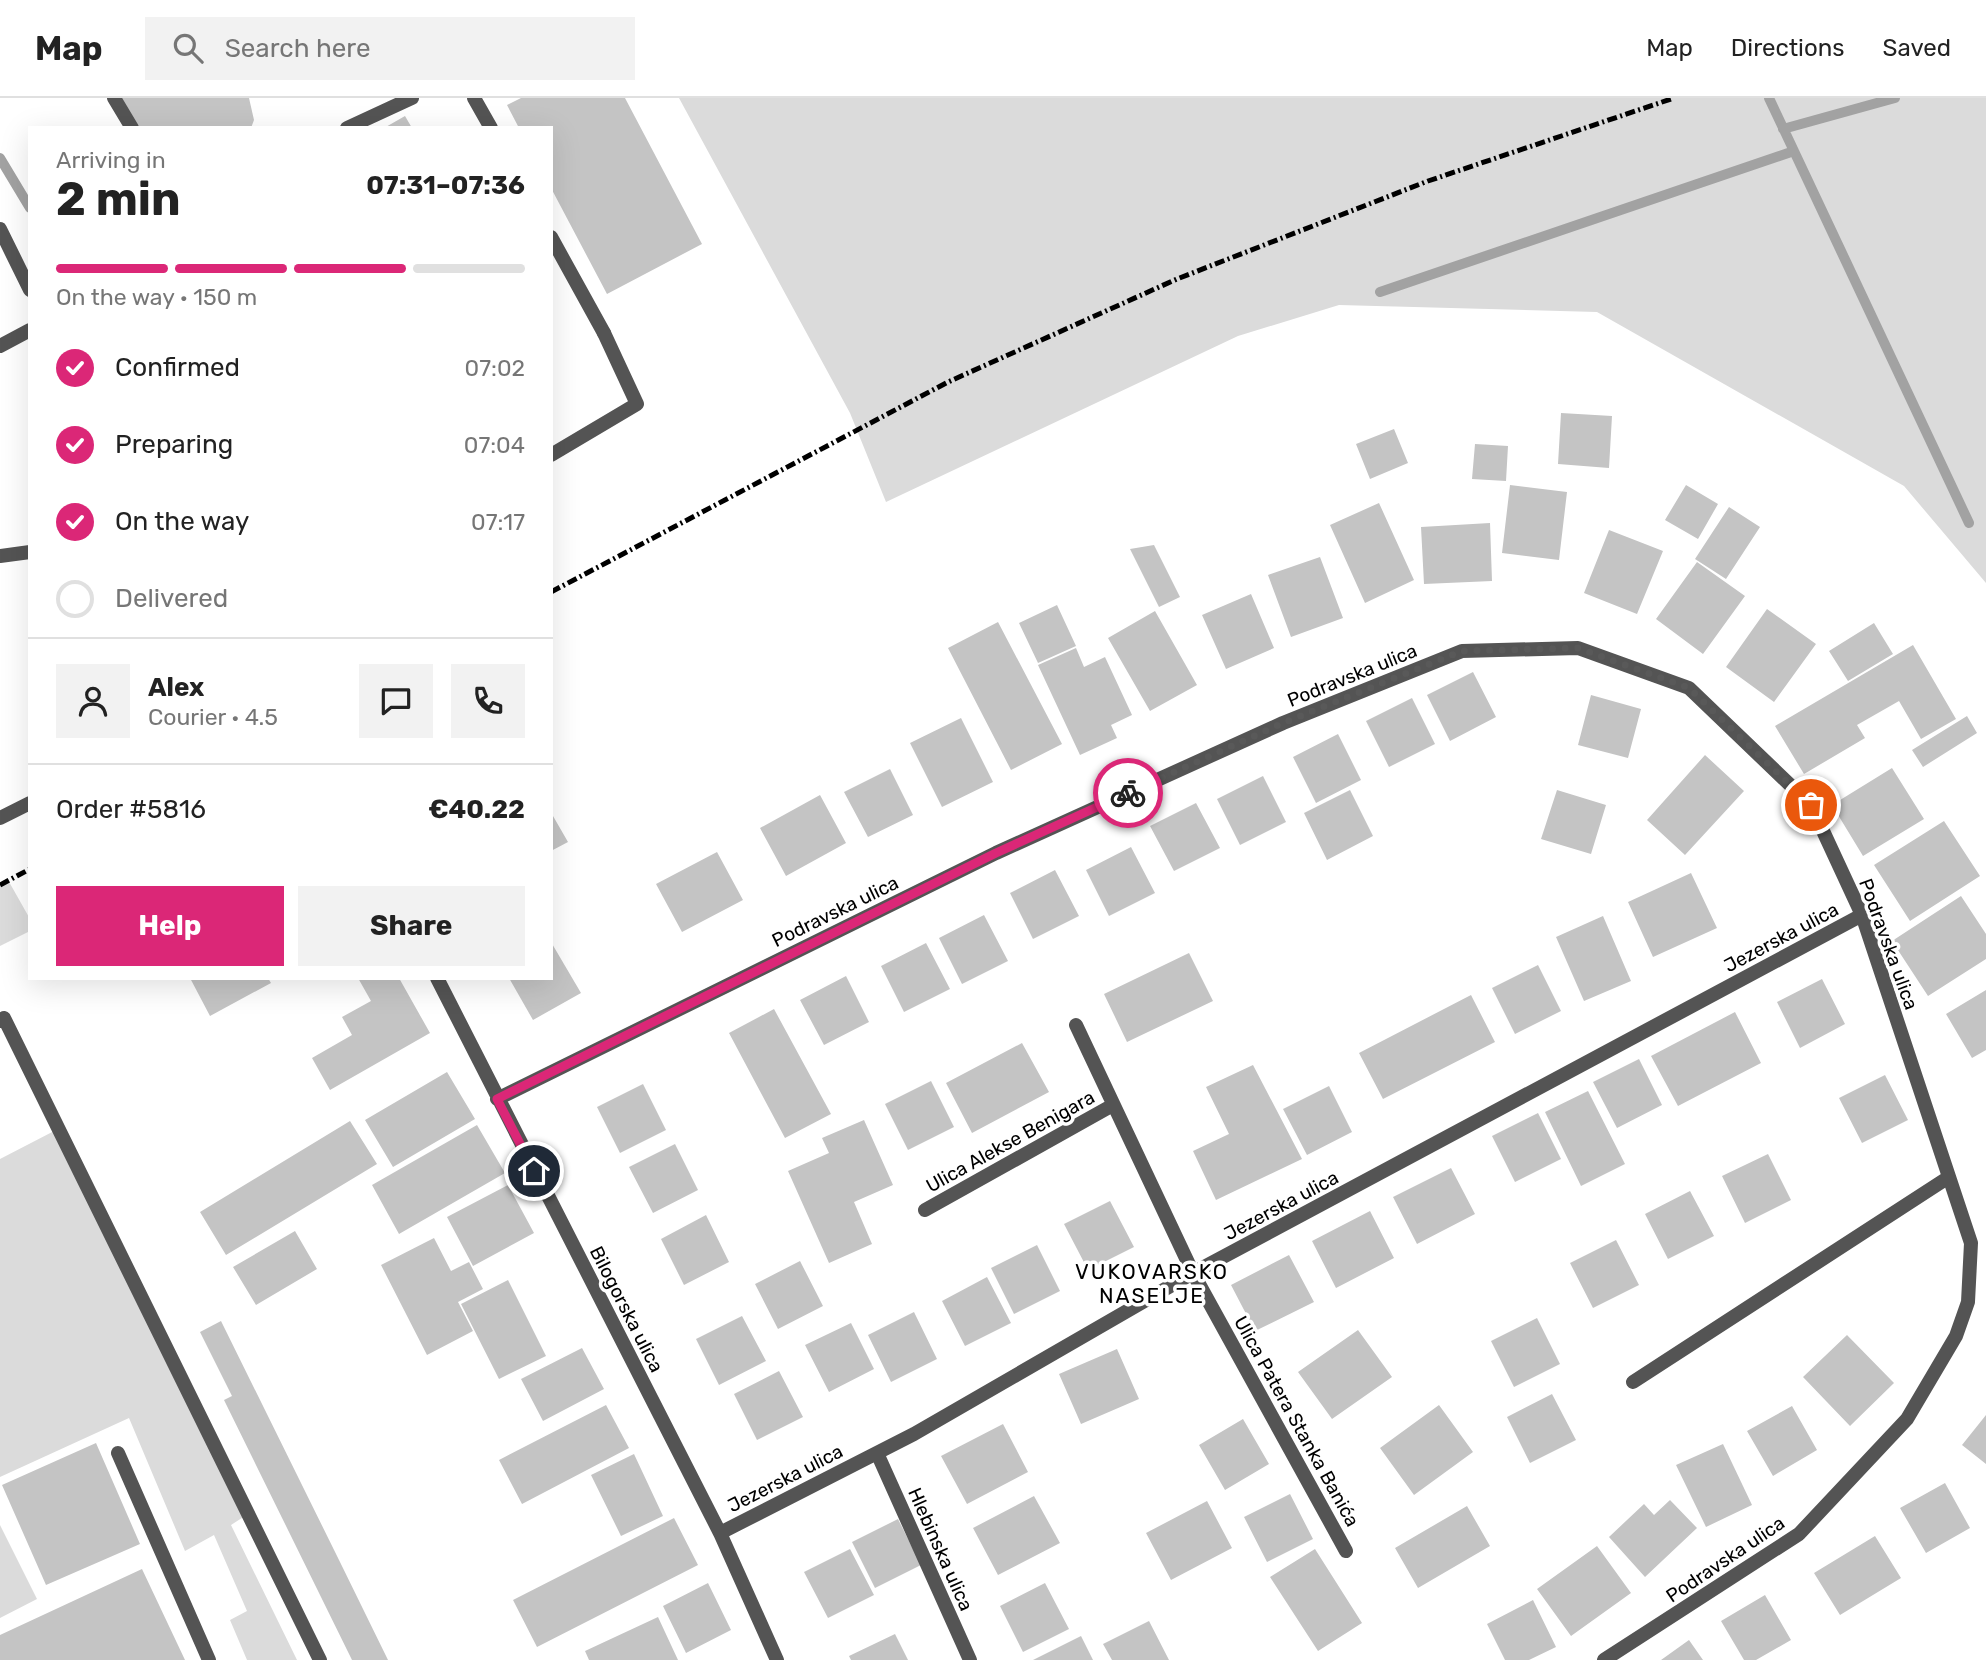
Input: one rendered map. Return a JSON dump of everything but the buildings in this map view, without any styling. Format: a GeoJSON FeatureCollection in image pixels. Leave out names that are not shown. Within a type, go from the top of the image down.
{"type":"FeatureCollection","features":[{"type":"Feature","properties":{"kind":"street"},"geometry":{"type":"LineString","coordinates":[[114,98],[131,126]]}},
{"type":"Feature","properties":{"kind":"street"},"geometry":{"type":"LineString","coordinates":[[351,126],[412,98]]}},
{"type":"Feature","properties":{"kind":"street"},"geometry":{"type":"LineString","coordinates":[[474,98],[490,126]]}},
{"type":"Feature","properties":{"kind":"street"},"geometry":{"type":"LineString","coordinates":[[0,229],[6,259],[28,287]]}},
{"type":"Feature","properties":{"kind":"street"},"geometry":{"type":"LineString","coordinates":[[553,241],[604,333],[637,404],[553,454]]}},
{"type":"Feature","properties":{"kind":"street"},"geometry":{"type":"LineString","coordinates":[[0,346],[28,331]]}},
{"type":"Feature","properties":{"kind":"street"},"geometry":{"type":"LineString","coordinates":[[0,556],[28,552]]}},
{"type":"Feature","properties":{"kind":"street","name":"Podravska ulica"},"geometry":{"type":"LineString","coordinates":[[497,1099],[996,853],[1283,723],[1462,651],[1578,648],[1689,688],[1811,805],[1862,915],[1971,1244],[1968,1302],[1956,1336],[1907,1419],[1799,1534],[1604,1660]]}},
{"type":"Feature","properties":{"kind":"street"},"geometry":{"type":"LineString","coordinates":[[0,818],[28,804]]}},
{"type":"Feature","properties":{"kind":"street","name":"Jezerska ulica"},"geometry":{"type":"LineString","coordinates":[[720,1533],[877,1453],[1193,1273],[1862,915]]}},
{"type":"Feature","properties":{"kind":"street","name":"Bilogorska ulica"},"geometry":{"type":"LineString","coordinates":[[438,980],[720,1533],[777,1660]]}},
{"type":"Feature","properties":{"kind":"street"},"geometry":{"type":"LineString","coordinates":[[0,1021],[4,1018],[320,1660]]}},
{"type":"Feature","properties":{"kind":"street","name":"Ulica Alekse Benigara"},"geometry":{"type":"LineString","coordinates":[[1076,1025],[1193,1273]]}},
{"type":"Feature","properties":{"kind":"street","name":"Ulica Alekse Benigara"},"geometry":{"type":"LineString","coordinates":[[925,1210],[1114,1105]]}},
{"type":"Feature","properties":{"kind":"street"},"geometry":{"type":"LineString","coordinates":[[1633,1382],[1949,1177]]}},
{"type":"Feature","properties":{"kind":"street","name":"Ulica Patera Stanka Banića"},"geometry":{"type":"LineString","coordinates":[[1193,1273],[1346,1551]]}},
{"type":"Feature","properties":{"kind":"street"},"geometry":{"type":"LineString","coordinates":[[118,1453],[209,1660]]}},
{"type":"Feature","properties":{"kind":"street","name":"Hlebinska ulica"},"geometry":{"type":"LineString","coordinates":[[877,1453],[970,1660]]}},
{"type":"Feature","properties":{"kind":"shaded area"},"geometry":{"type":"Polygon","coordinates":[[[679,98],[1986,98],[1986,583],[1904,486],[1597,312],[1339,305],[1238,336],[886,502],[850,413],[679,98]]]}},
{"type":"Feature","properties":{"kind":"shaded area"},"geometry":{"type":"Polygon","coordinates":[[[8,880],[28,915],[28,932],[0,946],[0,885],[8,880]]]}},
{"type":"Feature","properties":{"kind":"shaded area"},"geometry":{"type":"Polygon","coordinates":[[[58,1129],[248,1514],[231,1525],[297,1660],[247,1660],[230,1620],[247,1611],[214,1535],[185,1551],[129,1418],[0,1477],[0,1159],[58,1129]]]}},
{"type":"Feature","properties":{"kind":"shaded area"},"geometry":{"type":"Polygon","coordinates":[[[0,1525],[37,1599],[0,1618],[0,1525]]]}},
{"type":"Feature","properties":{"kind":"waterway"},"geometry":{"type":"LineString","coordinates":[[1769,98],[1969,523]]}},
{"type":"Feature","properties":{"kind":"waterway"},"geometry":{"type":"LineString","coordinates":[[1783,129],[1895,98]]}},
{"type":"Feature","properties":{"kind":"waterway"},"geometry":{"type":"LineString","coordinates":[[1380,292],[1794,151]]}},
{"type":"Feature","properties":{"kind":"waterway"},"geometry":{"type":"LineString","coordinates":[[0,158],[28,205]]}},
{"type":"Feature","properties":{"kind":"railway"},"geometry":{"type":"LineString","coordinates":[[553,591],[948,382],[1177,279],[1428,181],[1674,98]]}},
{"type":"Feature","properties":{"kind":"railway"},"geometry":{"type":"LineString","coordinates":[[0,885],[28,870]]}},
{"type":"Feature","properties":{"kind":"way so far"},"geometry":{"type":"LineString","coordinates":[[1128,793],[1283,723],[1462,651],[1578,648],[1689,688],[1811,805]]}},
{"type":"Feature","properties":{"kind":"district","name":"VUKOVARSKO NASELJE"},"geometry":{"type":"Point","coordinates":[1152,1284]}},
{"type":"Feature","properties":{"kind":"route"},"geometry":{"type":"LineString","coordinates":[[534,1171],[497,1099],[996,853],[1128,793]]}}]}
